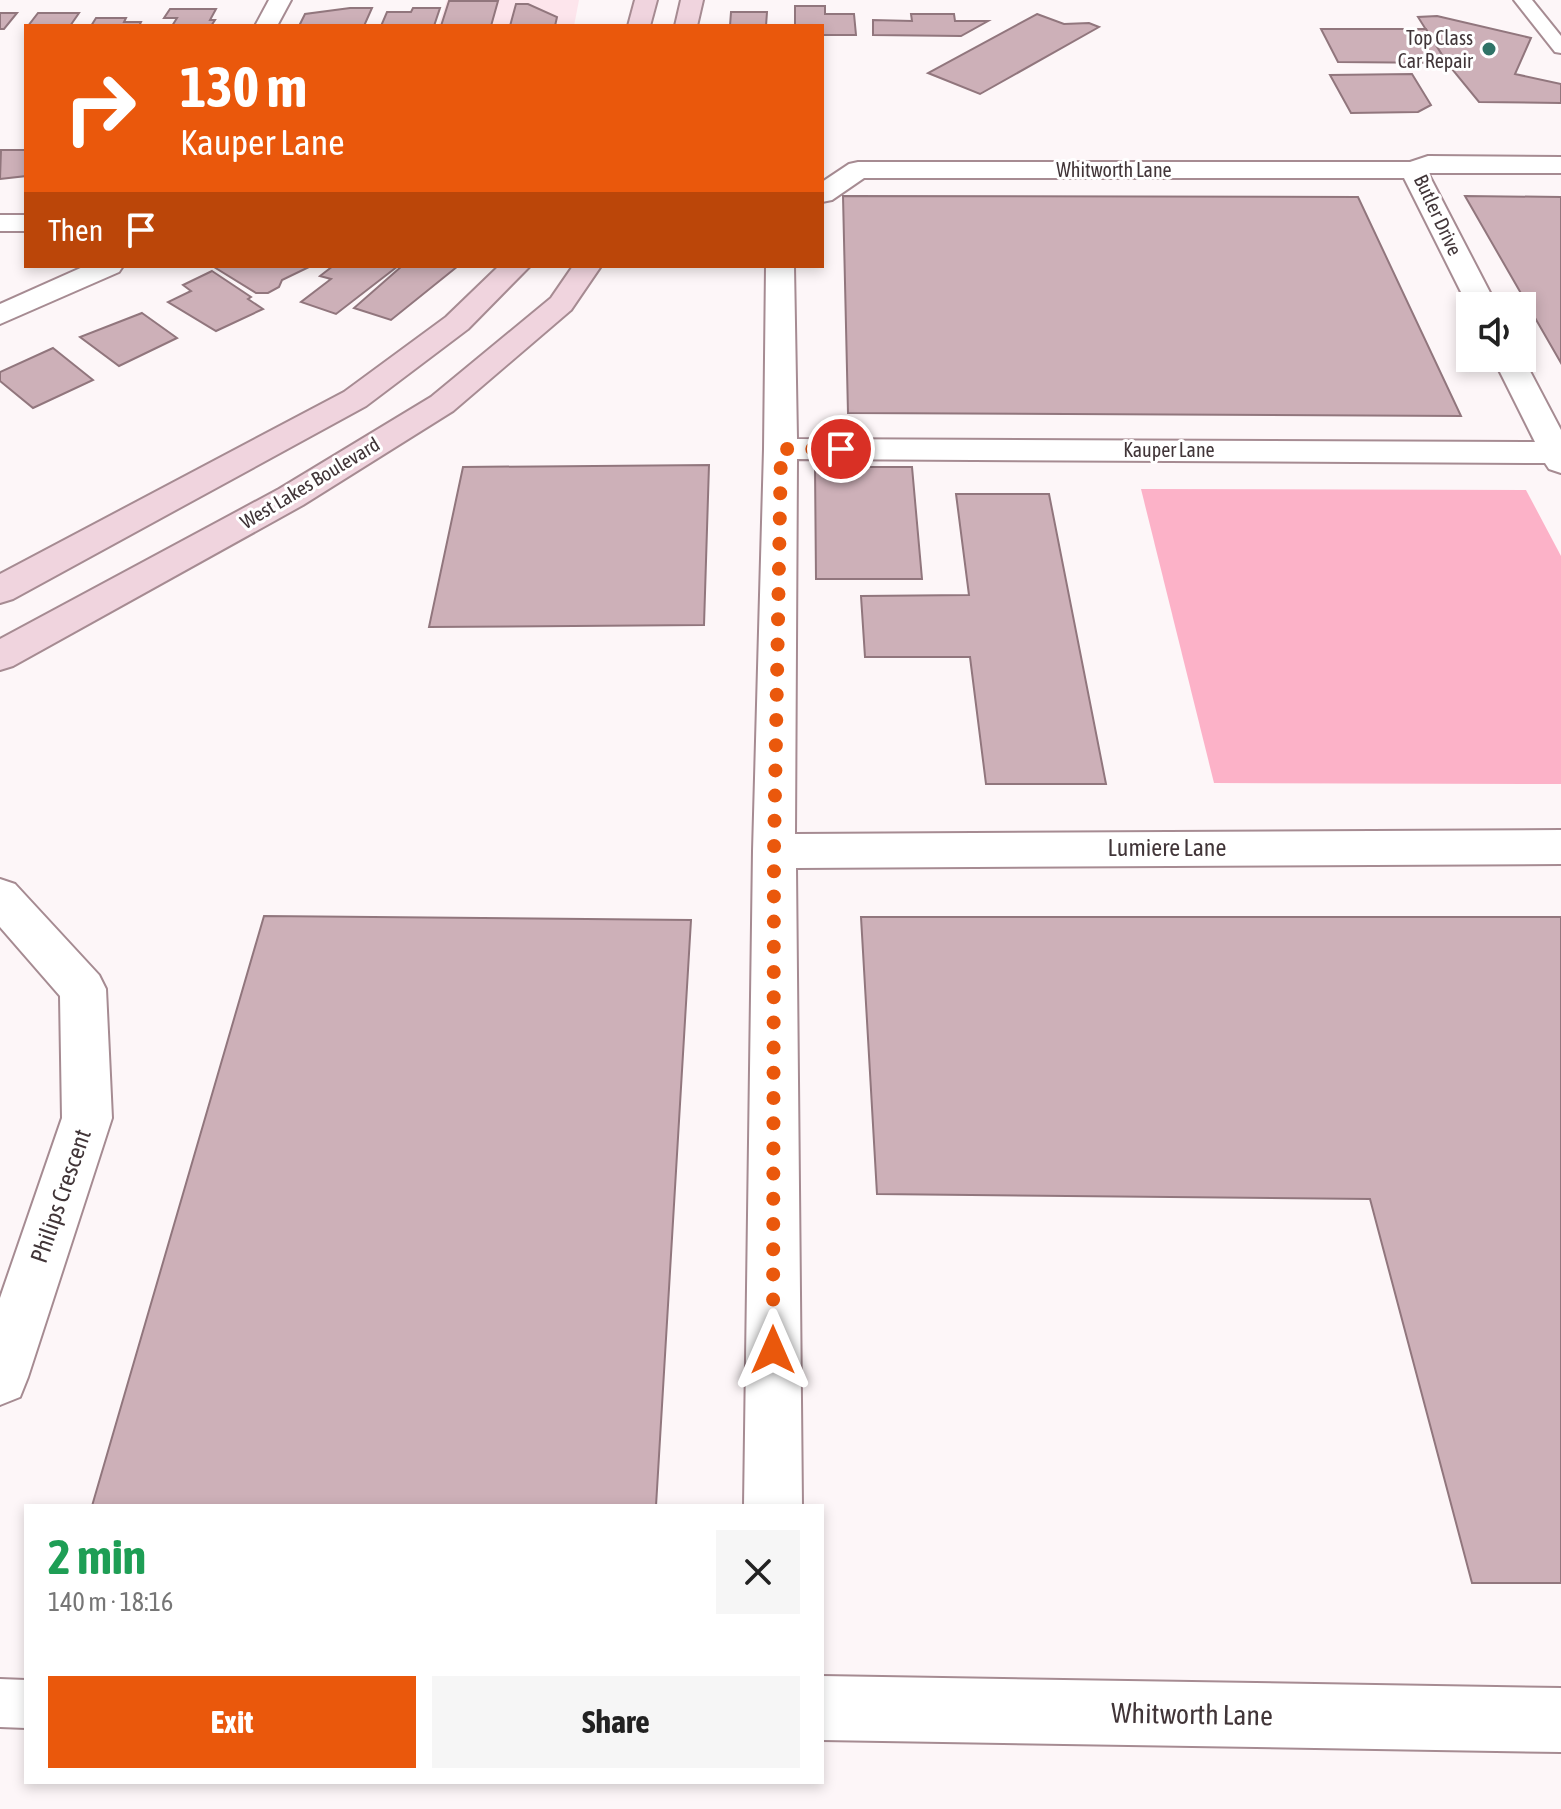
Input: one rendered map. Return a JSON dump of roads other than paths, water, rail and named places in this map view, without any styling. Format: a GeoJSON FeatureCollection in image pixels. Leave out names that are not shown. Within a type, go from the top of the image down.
{"type":"FeatureCollection","features":[{"type":"Feature","properties":{"kind":"main road"},"geometry":{"type":"LineString","coordinates":[[640,24],[646,0]]}},
{"type":"Feature","properties":{"kind":"main road"},"geometry":{"type":"LineString","coordinates":[[686,24],[692,0]]}},
{"type":"Feature","properties":{"kind":"main road"},"geometry":{"type":"LineString","coordinates":[[0,590],[355,399],[457,323],[514,268]]}},
{"type":"Feature","properties":{"kind":"main road","name":"West Lakes Boulevard"},"geometry":{"type":"LineString","coordinates":[[0,656],[291,497],[442,404],[561,304],[586,268]]}},
{"type":"Feature","properties":{"kind":"street"},"geometry":{"type":"LineString","coordinates":[[267,24],[280,0]]}},
{"type":"Feature","properties":{"kind":"street","name":"Butler Drive"},"geometry":{"type":"LineString","coordinates":[[1475,292],[1413,170],[1428,164],[1561,165]]}},
{"type":"Feature","properties":{"kind":"street","name":"Whitworth Lane"},"geometry":{"type":"LineString","coordinates":[[824,193],[858,170],[1413,170]]}},
{"type":"Feature","properties":{"kind":"street"},"geometry":{"type":"LineString","coordinates":[[0,223],[24,223]]}},
{"type":"Feature","properties":{"kind":"street"},"geometry":{"type":"LineString","coordinates":[[0,315],[105,268]]}},
{"type":"Feature","properties":{"kind":"street"},"geometry":{"type":"LineString","coordinates":[[773,1504],[774,851],[781,449],[780,268]]}},
{"type":"Feature","properties":{"kind":"street"},"geometry":{"type":"LineString","coordinates":[[1515,372],[1559,456]]}},
{"type":"Feature","properties":{"kind":"street","name":"Kauper Lane"},"geometry":{"type":"LineString","coordinates":[[781,449],[1559,456]]}},
{"type":"Feature","properties":{"kind":"street","name":"Lumiere Lane"},"geometry":{"type":"LineString","coordinates":[[774,851],[1561,847]]}},
{"type":"Feature","properties":{"kind":"street","name":"Philips Crescent"},"geometry":{"type":"LineString","coordinates":[[0,897],[83,989],[87,1118],[0,1377]]}},
{"type":"Feature","properties":{"kind":"street","name":"Whitworth Lane"},"geometry":{"type":"LineString","coordinates":[[824,1708],[1561,1720]]}},
{"type":"Feature","properties":{"kind":"lane"},"geometry":{"type":"LineString","coordinates":[[1523,0],[1561,48]]}},
{"type":"Feature","properties":{"kind":"lane"},"geometry":{"type":"LineString","coordinates":[[0,1703],[24,1704]]}},
{"type":"Feature","properties":{"kind":"place","name":"Top Class Car Repair"},"geometry":{"type":"Point","coordinates":[1489,49]}}]}
